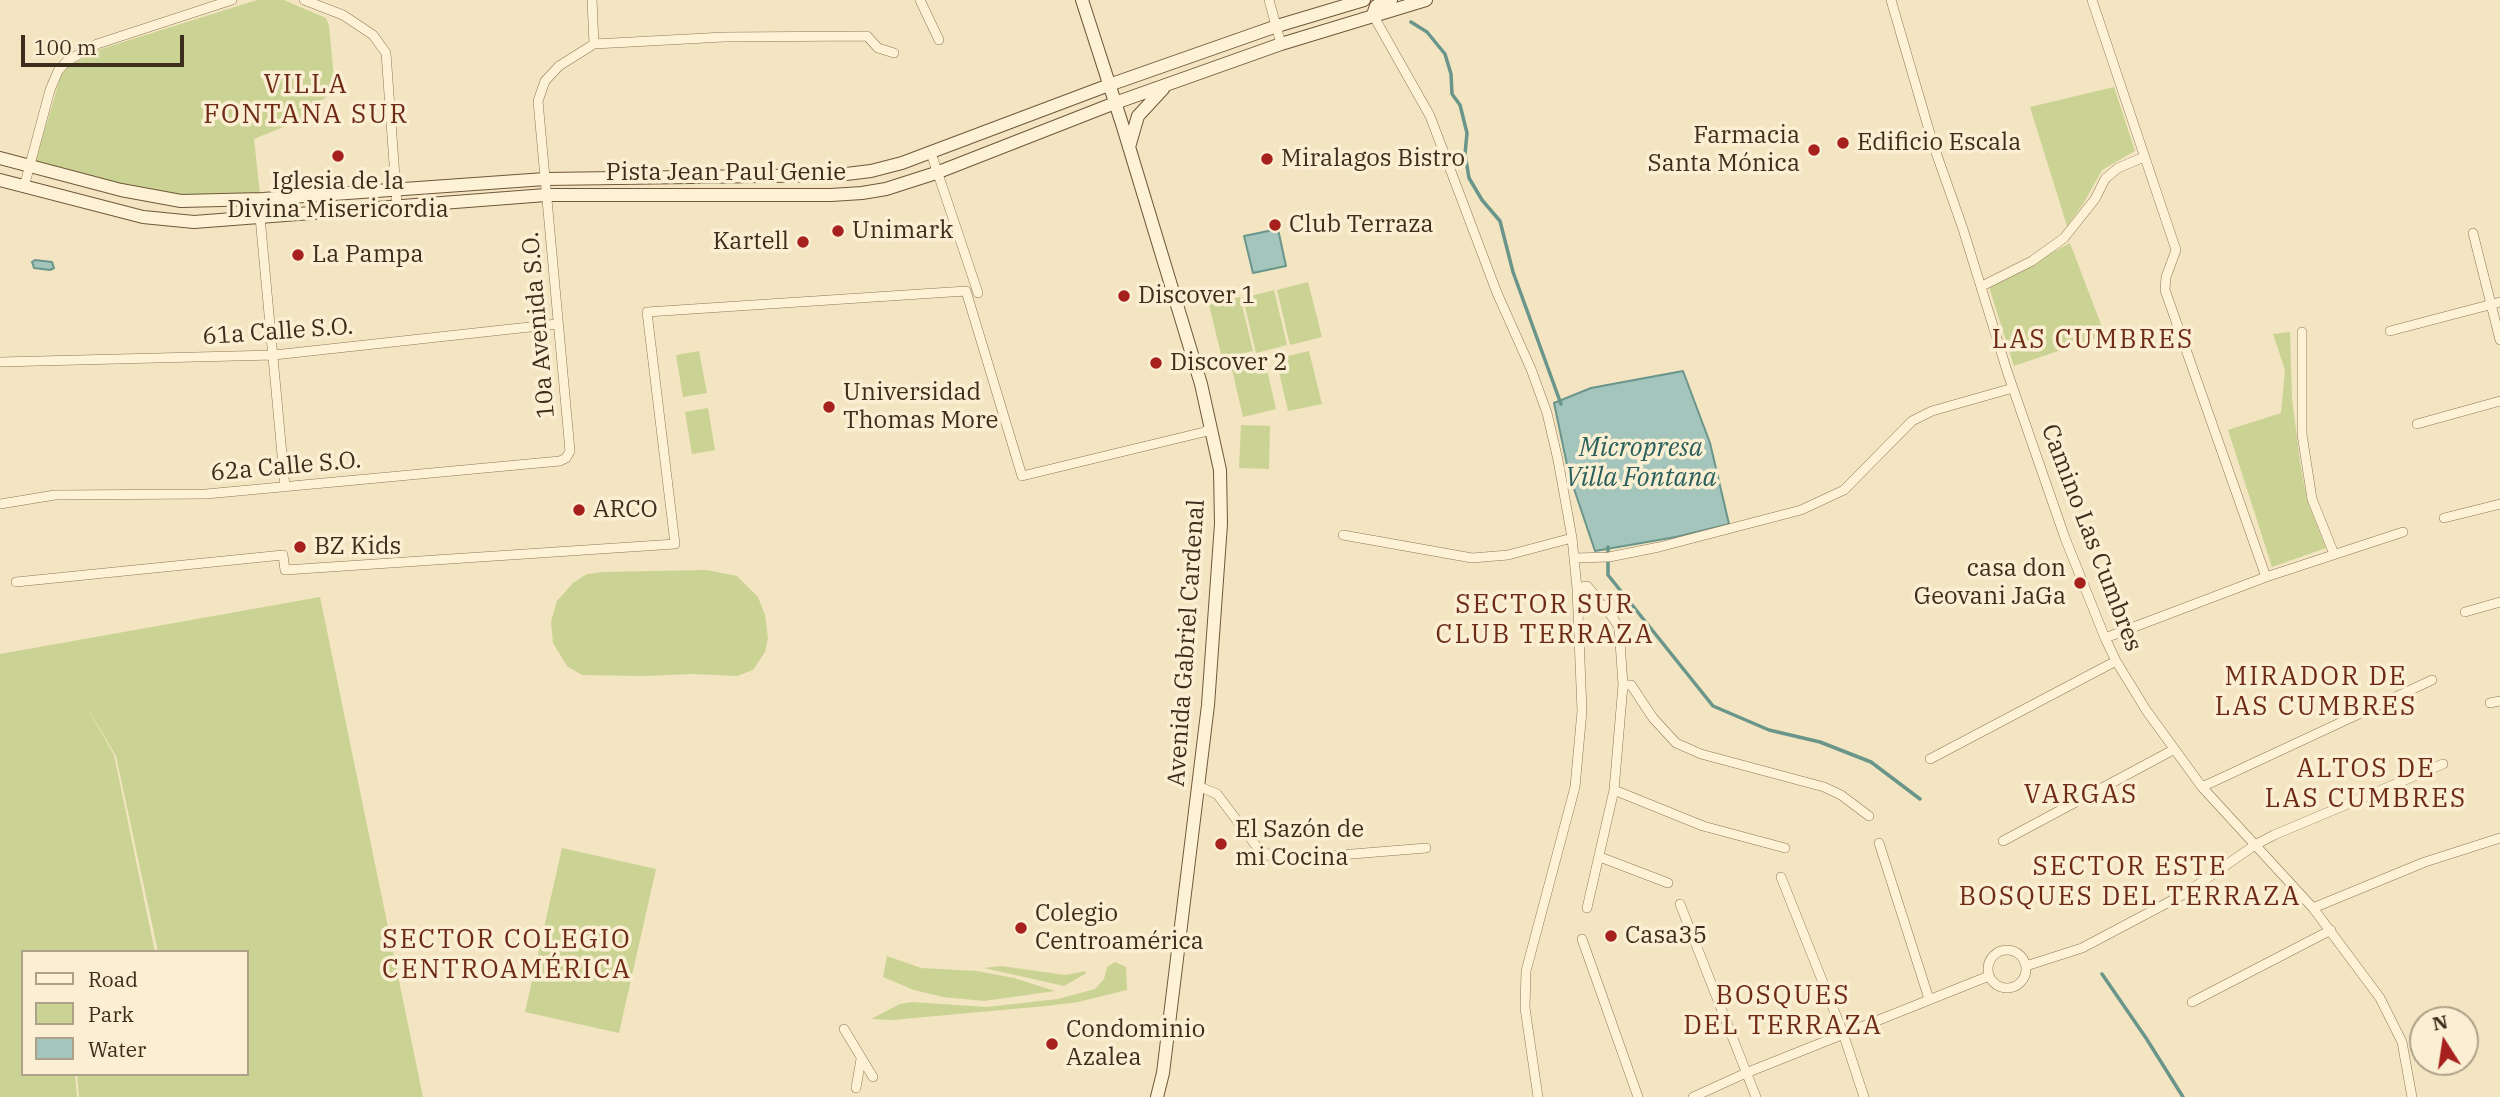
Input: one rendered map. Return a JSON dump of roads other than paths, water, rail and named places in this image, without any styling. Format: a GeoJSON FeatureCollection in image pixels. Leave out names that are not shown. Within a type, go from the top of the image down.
{"type":"FeatureCollection","features":[{"type":"Feature","properties":{"kind":"main road","name":"Avenida Gabriel Cardenal"},"geometry":{"type":"LineString","coordinates":[[1082,0],[1201,384],[1220,471],[1221,524],[1208,705],[1163,1073],[1157,1097]]}},
{"type":"Feature","properties":{"kind":"main road","name":"Pista Jean Paul Genie"},"geometry":{"type":"LineString","coordinates":[[0,159],[121,190],[181,201],[263,199],[545,179],[838,175],[871,171],[931,153],[1109,85],[1277,26],[1364,0]]}},
{"type":"Feature","properties":{"kind":"main road"},"geometry":{"type":"LineString","coordinates":[[1334,9],[1362,9],[1373,15],[1376,6],[1391,0]]}},
{"type":"Feature","properties":{"kind":"main road","name":"Pista Jean Paul Genie"},"geometry":{"type":"LineString","coordinates":[[0,180],[143,217],[194,222],[546,195],[831,195],[886,189],[936,173],[1115,103],[1281,44],[1426,0]]}},
{"type":"Feature","properties":{"kind":"main road"},"geometry":{"type":"LineString","coordinates":[[1129,147],[1138,116],[1152,99],[1172,83]]}},
{"type":"Feature","properties":{"kind":"street"},"geometry":{"type":"LineString","coordinates":[[24,187],[50,90],[58,71],[73,56],[97,44],[232,0]]}},
{"type":"Feature","properties":{"kind":"street"},"geometry":{"type":"LineString","coordinates":[[304,0],[343,15],[373,35],[386,53],[397,205]]}},
{"type":"Feature","properties":{"kind":"street"},"geometry":{"type":"LineString","coordinates":[[592,0],[594,44],[724,37],[867,36],[878,48],[894,53]]}},
{"type":"Feature","properties":{"kind":"street"},"geometry":{"type":"LineString","coordinates":[[920,0],[939,40]]}},
{"type":"Feature","properties":{"kind":"street"},"geometry":{"type":"LineString","coordinates":[[1269,0],[1281,44]]}},
{"type":"Feature","properties":{"kind":"street","name":"Camino Las Cumbres"},"geometry":{"type":"LineString","coordinates":[[1891,0],[1933,145],[1982,286],[2013,388],[2065,538],[2105,638],[2116,661],[2173,750],[2202,787],[2313,908],[2380,998],[2392,1019],[2407,1059],[2413,1097]]}},
{"type":"Feature","properties":{"kind":"street"},"geometry":{"type":"LineString","coordinates":[[2092,0],[2176,250],[2166,277],[2165,290],[2266,577]]}},
{"type":"Feature","properties":{"kind":"street"},"geometry":{"type":"LineString","coordinates":[[1373,15],[1430,116],[1497,293],[1531,369],[1547,413],[1572,538],[1577,588],[1581,711],[1575,787],[1526,971],[1525,1008],[1538,1097]]}},
{"type":"Feature","properties":{"kind":"street","name":"10a Avenida S.O."},"geometry":{"type":"LineString","coordinates":[[570,451],[538,101],[545,81],[559,66],[594,44]]}},
{"type":"Feature","properties":{"kind":"street"},"geometry":{"type":"LineString","coordinates":[[931,153],[978,293]]}},
{"type":"Feature","properties":{"kind":"street"},"geometry":{"type":"LineString","coordinates":[[1982,286],[2032,261],[2064,238],[2095,199],[2105,179],[2118,167],[2144,157]]}},
{"type":"Feature","properties":{"kind":"street"},"geometry":{"type":"LineString","coordinates":[[263,199],[260,217],[285,487]]}},
{"type":"Feature","properties":{"kind":"street"},"geometry":{"type":"LineString","coordinates":[[2473,233],[2495,303],[2500,340]]}},
{"type":"Feature","properties":{"kind":"street"},"geometry":{"type":"LineString","coordinates":[[16,582],[283,555],[285,570],[675,544],[647,312],[966,291],[1022,476],[1204,432],[1211,428]]}},
{"type":"Feature","properties":{"kind":"street"},"geometry":{"type":"LineString","coordinates":[[2390,331],[2495,303]]}},
{"type":"Feature","properties":{"kind":"street","name":"61a Calle S.O."},"geometry":{"type":"LineString","coordinates":[[0,362],[274,355],[557,324]]}},
{"type":"Feature","properties":{"kind":"street"},"geometry":{"type":"LineString","coordinates":[[2302,332],[2302,433],[2312,499],[2334,554]]}},
{"type":"Feature","properties":{"kind":"street"},"geometry":{"type":"LineString","coordinates":[[1574,558],[1609,557],[1659,547],[1801,510],[1844,490],[1912,421],[1932,411],[2013,388]]}},
{"type":"Feature","properties":{"kind":"street"},"geometry":{"type":"LineString","coordinates":[[2417,424],[2500,401]]}},
{"type":"Feature","properties":{"kind":"street","name":"62a Calle S.O."},"geometry":{"type":"LineString","coordinates":[[0,504],[55,495],[206,494],[285,487],[560,461],[566,458],[570,451]]}},
{"type":"Feature","properties":{"kind":"street"},"geometry":{"type":"LineString","coordinates":[[2444,518],[2500,504]]}},
{"type":"Feature","properties":{"kind":"street"},"geometry":{"type":"LineString","coordinates":[[2105,638],[2266,577],[2403,532]]}},
{"type":"Feature","properties":{"kind":"street"},"geometry":{"type":"LineString","coordinates":[[1343,535],[1472,558],[1508,555],[1572,538]]}},
{"type":"Feature","properties":{"kind":"street"},"geometry":{"type":"LineString","coordinates":[[1577,588],[1587,586],[1619,627],[1623,685],[1614,790],[1587,908]]}},
{"type":"Feature","properties":{"kind":"street"},"geometry":{"type":"LineString","coordinates":[[2465,612],[2500,602]]}},
{"type":"Feature","properties":{"kind":"street"},"geometry":{"type":"LineString","coordinates":[[1930,759],[2116,661]]}},
{"type":"Feature","properties":{"kind":"street"},"geometry":{"type":"LineString","coordinates":[[2202,787],[2432,680]]}},
{"type":"Feature","properties":{"kind":"street"},"geometry":{"type":"LineString","coordinates":[[1623,685],[1631,685],[1653,718],[1676,743],[1701,754],[1824,787],[1841,795],[1869,816]]}},
{"type":"Feature","properties":{"kind":"street"},"geometry":{"type":"LineString","coordinates":[[2003,841],[2173,750]]}},
{"type":"Feature","properties":{"kind":"street"},"geometry":{"type":"LineString","coordinates":[[2026,966],[2082,948],[2186,893],[2255,845],[2443,764]]}},
{"type":"Feature","properties":{"kind":"street"},"geometry":{"type":"LineString","coordinates":[[1198,786],[1217,794],[1257,847],[1270,856],[1328,856],[1426,848]]}},
{"type":"Feature","properties":{"kind":"street"},"geometry":{"type":"LineString","coordinates":[[1614,790],[1703,826],[1785,848]]}},
{"type":"Feature","properties":{"kind":"street"},"geometry":{"type":"LineString","coordinates":[[2313,908],[2424,862],[2500,838]]}},
{"type":"Feature","properties":{"kind":"street"},"geometry":{"type":"LineString","coordinates":[[1879,843],[1929,999]]}},
{"type":"Feature","properties":{"kind":"street"},"geometry":{"type":"LineString","coordinates":[[1600,857],[1668,883]]}},
{"type":"Feature","properties":{"kind":"street"},"geometry":{"type":"LineString","coordinates":[[1781,877],[1843,1033],[1864,1097]]}},
{"type":"Feature","properties":{"kind":"street"},"geometry":{"type":"LineString","coordinates":[[1680,904],[1756,1097]]}},
{"type":"Feature","properties":{"kind":"street"},"geometry":{"type":"LineString","coordinates":[[2192,1002],[2331,930]]}},
{"type":"Feature","properties":{"kind":"street"},"geometry":{"type":"LineString","coordinates":[[1582,939],[1637,1097]]}},
{"type":"Feature","properties":{"kind":"street"},"geometry":{"type":"LineString","coordinates":[[1997,952],[2015,952],[2022,957],[2026,966],[2024,976],[2017,985],[2007,988],[1996,984],[1989,976],[1991,958],[1997,952]]}},
{"type":"Feature","properties":{"kind":"street"},"geometry":{"type":"LineString","coordinates":[[1693,1097],[1843,1033],[1989,976]]}},
{"type":"Feature","properties":{"kind":"street"},"geometry":{"type":"LineString","coordinates":[[844,1029],[873,1077]]}},
{"type":"Feature","properties":{"kind":"street"},"geometry":{"type":"LineString","coordinates":[[856,1088],[862,1057]]}},
{"type":"Feature","properties":{"kind":"water"},"geometry":{"type":"Polygon","coordinates":[[[1278,229],[1286,266],[1253,273],[1244,236],[1278,229]]]}},
{"type":"Feature","properties":{"kind":"water"},"geometry":{"type":"Polygon","coordinates":[[[32,262],[52,262],[54,268],[34,268],[32,262]]]}},
{"type":"Feature","properties":{"kind":"water","name":"Micropresa Villa Fontana"},"geometry":{"type":"Polygon","coordinates":[[[1683,371],[1710,443],[1729,524],[1676,537],[1595,551],[1569,474],[1554,403],[1591,388],[1683,371]]]}},
{"type":"Feature","properties":{"kind":"waterway"},"geometry":{"type":"LineString","coordinates":[[1411,22],[1427,32],[1445,54],[1451,74],[1452,94],[1460,105],[1467,133],[1465,154],[1469,178],[1482,200],[1500,221],[1513,272],[1561,404]]}},
{"type":"Feature","properties":{"kind":"waterway"},"geometry":{"type":"LineString","coordinates":[[1608,547],[1608,575],[1713,706],[1769,730],[1820,742],[1871,762],[1920,799]]}},
{"type":"Feature","properties":{"kind":"waterway"},"geometry":{"type":"LineString","coordinates":[[2102,974],[2183,1097]]}},
{"type":"Feature","properties":{"kind":"place","name":"Edificio Escala"},"geometry":{"type":"Point","coordinates":[1843,143]}},
{"type":"Feature","properties":{"kind":"place","name":"Farmacia Santa Mónica"},"geometry":{"type":"Point","coordinates":[1814,150]}},
{"type":"Feature","properties":{"kind":"place","name":"Iglesia de la Divina Misericordia"},"geometry":{"type":"Point","coordinates":[338,156]}},
{"type":"Feature","properties":{"kind":"place","name":"Miralagos Bistro"},"geometry":{"type":"Point","coordinates":[1267,159]}},
{"type":"Feature","properties":{"kind":"place","name":"Club Terraza"},"geometry":{"type":"Point","coordinates":[1275,225]}},
{"type":"Feature","properties":{"kind":"place","name":"Unimark"},"geometry":{"type":"Point","coordinates":[838,231]}},
{"type":"Feature","properties":{"kind":"place","name":"Kartell"},"geometry":{"type":"Point","coordinates":[803,242]}},
{"type":"Feature","properties":{"kind":"place","name":"La Pampa"},"geometry":{"type":"Point","coordinates":[298,255]}},
{"type":"Feature","properties":{"kind":"place","name":"Discover 1"},"geometry":{"type":"Point","coordinates":[1124,296]}},
{"type":"Feature","properties":{"kind":"place","name":"Discover 2"},"geometry":{"type":"Point","coordinates":[1156,363]}},
{"type":"Feature","properties":{"kind":"place","name":"Universidad Thomas More"},"geometry":{"type":"Point","coordinates":[829,407]}},
{"type":"Feature","properties":{"kind":"place","name":"ARCO"},"geometry":{"type":"Point","coordinates":[579,510]}},
{"type":"Feature","properties":{"kind":"place","name":"BZ Kids"},"geometry":{"type":"Point","coordinates":[300,547]}},
{"type":"Feature","properties":{"kind":"place","name":"casa don Geovani JaGa"},"geometry":{"type":"Point","coordinates":[2080,583]}},
{"type":"Feature","properties":{"kind":"place","name":"El Sazón de mi Cocina"},"geometry":{"type":"Point","coordinates":[1221,844]}},
{"type":"Feature","properties":{"kind":"place","name":"Colegio Centroamérica"},"geometry":{"type":"Point","coordinates":[1021,928]}},
{"type":"Feature","properties":{"kind":"place","name":"Casa35"},"geometry":{"type":"Point","coordinates":[1611,936]}},
{"type":"Feature","properties":{"kind":"place","name":"Condominio Azalea"},"geometry":{"type":"Point","coordinates":[1052,1044]}},
{"type":"Feature","properties":{"kind":"district","name":"VILLA FONTANA SUR"},"geometry":{"type":"Point","coordinates":[306,100]}},
{"type":"Feature","properties":{"kind":"district","name":"LAS CUMBRES"},"geometry":{"type":"Point","coordinates":[2093,340]}},
{"type":"Feature","properties":{"kind":"district","name":"SECTOR SUR CLUB TERRAZA"},"geometry":{"type":"Point","coordinates":[1545,620]}},
{"type":"Feature","properties":{"kind":"district","name":"MIRADOR DE LAS CUMBRES"},"geometry":{"type":"Point","coordinates":[2316,692]}},
{"type":"Feature","properties":{"kind":"district","name":"ALTOS DE LAS CUMBRES"},"geometry":{"type":"Point","coordinates":[2366,784]}},
{"type":"Feature","properties":{"kind":"district","name":"VARGAS"},"geometry":{"type":"Point","coordinates":[2081,795]}},
{"type":"Feature","properties":{"kind":"district","name":"SECTOR ESTE BOSQUES DEL TERRAZA"},"geometry":{"type":"Point","coordinates":[2130,882]}},
{"type":"Feature","properties":{"kind":"district","name":"SECTOR COLEGIO CENTROAMÉRICA"},"geometry":{"type":"Point","coordinates":[507,955]}},
{"type":"Feature","properties":{"kind":"district","name":"BOSQUES DEL TERRAZA"},"geometry":{"type":"Point","coordinates":[1783,1011]}}]}
